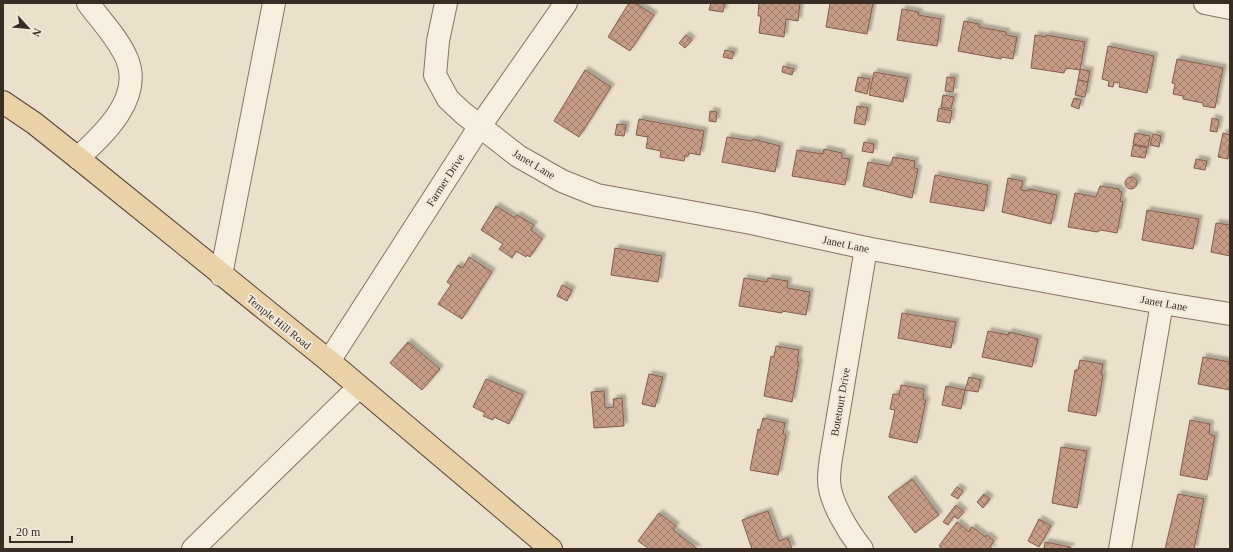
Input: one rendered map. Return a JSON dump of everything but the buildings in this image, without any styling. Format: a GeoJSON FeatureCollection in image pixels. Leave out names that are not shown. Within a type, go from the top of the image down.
{"type":"FeatureCollection","features":[{"type":"Feature","properties":{"kind":"main road","name":"Temple Hill Road"},"geometry":{"type":"LineString","coordinates":[[3,102],[34,123],[329,361],[551,549]]}},
{"type":"Feature","properties":{"kind":"street"},"geometry":{"type":"LineString","coordinates":[[78,158],[108,127],[123,104],[130,83],[127,60],[121,47],[88,3]]}},
{"type":"Feature","properties":{"kind":"street"},"geometry":{"type":"LineString","coordinates":[[221,275],[274,3]]}},
{"type":"Feature","properties":{"kind":"street","name":"Janet Lane"},"geometry":{"type":"LineString","coordinates":[[446,3],[438,41],[435,75],[448,99],[518,156],[562,181],[597,195],[751,224],[866,248],[1162,303],[1230,314]]}},
{"type":"Feature","properties":{"kind":"street","name":"Farmer Drive"},"geometry":{"type":"LineString","coordinates":[[329,361],[480,126],[566,3]]}},
{"type":"Feature","properties":{"kind":"street"},"geometry":{"type":"LineString","coordinates":[[1205,3],[1230,8]]}},
{"type":"Feature","properties":{"kind":"street","name":"Botetourt Drive"},"geometry":{"type":"LineString","coordinates":[[862,549],[845,524],[834,500],[829,481],[831,458],[866,248]]}},
{"type":"Feature","properties":{"kind":"street"},"geometry":{"type":"LineString","coordinates":[[1120,549],[1162,303]]}},
{"type":"Feature","properties":{"kind":"street"},"geometry":{"type":"LineString","coordinates":[[193,549],[359,387]]}}]}
